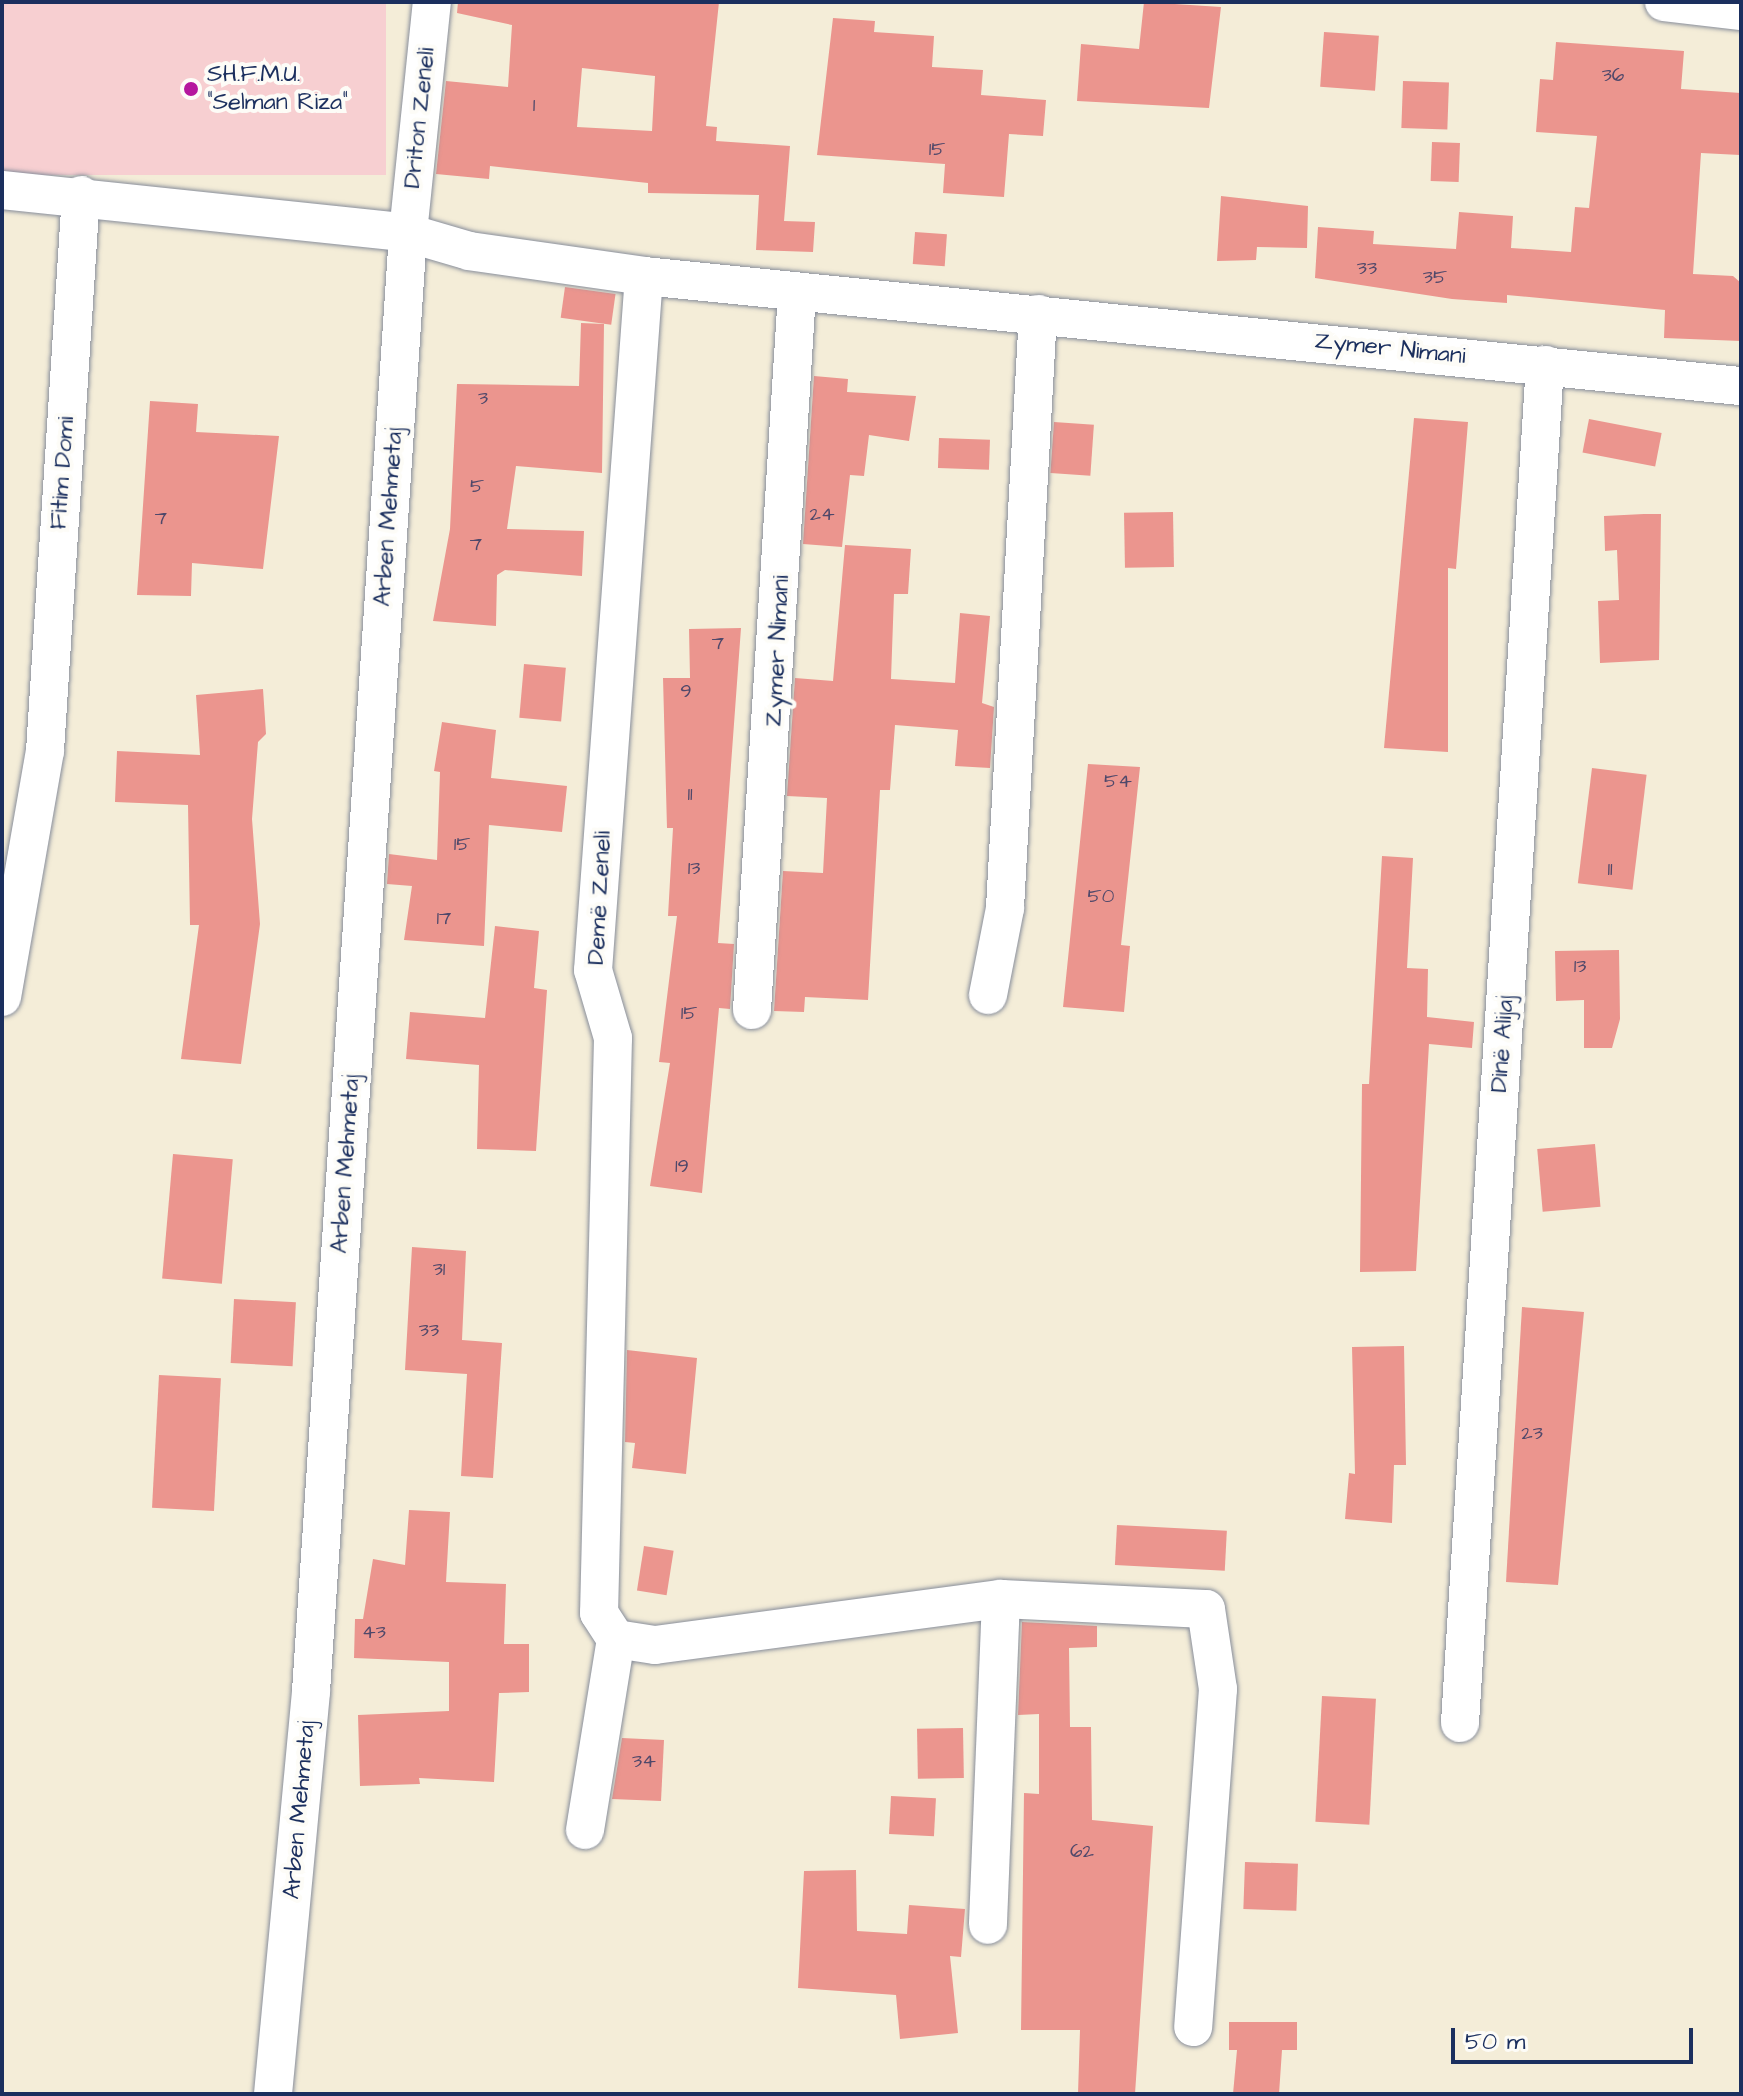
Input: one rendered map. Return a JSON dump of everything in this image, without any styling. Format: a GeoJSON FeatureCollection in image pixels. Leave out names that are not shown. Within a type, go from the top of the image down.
{"type":"FeatureCollection","features":[{"type":"Feature","properties":{"kind":"street","name":"Driton Zeneli"},"geometry":{"type":"LineString","coordinates":[[408,233],[432,2]]}},
{"type":"Feature","properties":{"kind":"street"},"geometry":{"type":"LineString","coordinates":[[1664,2],[1741,11]]}},
{"type":"Feature","properties":{"kind":"street"},"geometry":{"type":"LineString","coordinates":[[2,190],[81,195],[408,233]]}},
{"type":"Feature","properties":{"kind":"street","name":"Fitim Domi"},"geometry":{"type":"LineString","coordinates":[[2,997],[45,751],[81,195]]}},
{"type":"Feature","properties":{"kind":"street","name":"Zymer Nimani"},"geometry":{"type":"LineString","coordinates":[[408,233],[469,251],[644,276],[1741,386]]}},
{"type":"Feature","properties":{"kind":"street","name":"Arben Mehmetaj"},"geometry":{"type":"LineString","coordinates":[[273,2094],[311,1691],[408,233]]}},
{"type":"Feature","properties":{"kind":"street","name":"Demë Zeneli"},"geometry":{"type":"LineString","coordinates":[[585,1830],[607,1626],[613,1038],[593,970],[644,276]]}},
{"type":"Feature","properties":{"kind":"street","name":"Zymer Nimani"},"geometry":{"type":"LineString","coordinates":[[752,1010],[797,292]]}},
{"type":"Feature","properties":{"kind":"street"},"geometry":{"type":"LineString","coordinates":[[988,995],[1005,908],[1038,314]]}},
{"type":"Feature","properties":{"kind":"street","name":"Dinë Alijaj"},"geometry":{"type":"LineString","coordinates":[[1460,1723],[1545,365]]}},
{"type":"Feature","properties":{"kind":"street"},"geometry":{"type":"LineString","coordinates":[[607,1626],[655,1645],[1001,1599],[1206,1609],[1218,1689],[1193,2027]]}},
{"type":"Feature","properties":{"kind":"street"},"geometry":{"type":"LineString","coordinates":[[988,1925],[1001,1599]]}},
{"type":"Feature","properties":{"kind":"shaded area","name":"SH.F.M.U. \"Selman Riza\""},"geometry":{"type":"Polygon","coordinates":[[[2,2],[386,2],[386,175],[2,175],[2,2]]]}},
{"type":"Feature","properties":{"kind":"building"},"geometry":{"type":"Polygon","coordinates":[[[458,2],[719,2],[706,126],[717,127],[716,141],[790,146],[784,221],[815,222],[813,252],[756,250],[759,195],[648,193],[648,183],[490,166],[489,179],[436,174],[446,81],[508,87],[512,25],[457,13],[458,2]],[[582,68],[577,127],[652,131],[655,76],[582,68]]]}},
{"type":"Feature","properties":{"kind":"building"},"geometry":{"type":"Polygon","coordinates":[[[1144,2],[1221,7],[1209,108],[1077,101],[1081,44],[1139,49],[1144,2]]]}},
{"type":"Feature","properties":{"kind":"building"},"geometry":{"type":"Polygon","coordinates":[[[833,18],[875,21],[874,32],[934,36],[932,67],[983,70],[981,95],[1046,100],[1043,136],[1009,134],[1004,197],[943,193],[945,164],[817,155],[833,18]]]}},
{"type":"Feature","properties":{"kind":"building"},"geometry":{"type":"Polygon","coordinates":[[[1324,32],[1379,36],[1375,91],[1320,87],[1324,32]]]}},
{"type":"Feature","properties":{"kind":"building"},"geometry":{"type":"Polygon","coordinates":[[[1556,42],[1684,51],[1681,89],[1741,93],[1740,155],[1701,153],[1693,274],[1733,276],[1741,283],[1741,341],[1664,338],[1665,310],[1507,295],[1507,303],[1452,299],[1315,278],[1318,227],[1374,231],[1373,244],[1456,249],[1459,212],[1513,216],[1511,248],[1571,252],[1575,207],[1589,208],[1597,136],[1536,132],[1540,79],[1553,80],[1556,42]]]}},
{"type":"Feature","properties":{"kind":"building"},"geometry":{"type":"Polygon","coordinates":[[[1403,81],[1449,83],[1447,130],[1401,128],[1403,81]]]}},
{"type":"Feature","properties":{"kind":"building"},"geometry":{"type":"Polygon","coordinates":[[[1432,142],[1460,143],[1459,182],[1431,181],[1432,142]]]}},
{"type":"Feature","properties":{"kind":"building"},"geometry":{"type":"Polygon","coordinates":[[[1221,196],[1308,206],[1307,248],[1257,247],[1256,260],[1217,261],[1221,196]]]}},
{"type":"Feature","properties":{"kind":"building"},"geometry":{"type":"Polygon","coordinates":[[[915,232],[947,234],[945,266],[913,264],[915,232]]]}},
{"type":"Feature","properties":{"kind":"building"},"geometry":{"type":"Polygon","coordinates":[[[565,287],[616,294],[611,325],[561,318],[565,287]]]}},
{"type":"Feature","properties":{"kind":"building"},"geometry":{"type":"Polygon","coordinates":[[[581,323],[604,324],[602,473],[516,466],[507,529],[584,531],[582,576],[505,570],[497,575],[496,626],[433,621],[450,529],[457,384],[579,386],[581,323]]]}},
{"type":"Feature","properties":{"kind":"building"},"geometry":{"type":"Polygon","coordinates":[[[814,376],[848,379],[847,392],[916,396],[909,441],[869,435],[864,476],[850,475],[842,547],[803,544],[814,376]]]}},
{"type":"Feature","properties":{"kind":"building"},"geometry":{"type":"Polygon","coordinates":[[[150,401],[198,404],[196,432],[279,436],[263,569],[192,563],[191,596],[137,595],[150,401]]]}},
{"type":"Feature","properties":{"kind":"building"},"geometry":{"type":"Polygon","coordinates":[[[1414,418],[1468,422],[1456,569],[1448,568],[1448,752],[1384,748],[1414,418]]]}},
{"type":"Feature","properties":{"kind":"building"},"geometry":{"type":"Polygon","coordinates":[[[1589,419],[1662,433],[1655,466],[1583,452],[1589,419]]]}},
{"type":"Feature","properties":{"kind":"building"},"geometry":{"type":"Polygon","coordinates":[[[1054,422],[1094,425],[1090,476],[1050,473],[1054,422]]]}},
{"type":"Feature","properties":{"kind":"building"},"geometry":{"type":"Polygon","coordinates":[[[939,438],[990,440],[989,470],[938,468],[939,438]]]}},
{"type":"Feature","properties":{"kind":"building"},"geometry":{"type":"Polygon","coordinates":[[[1173,512],[1174,567],[1125,568],[1124,513],[1173,512]]]}},
{"type":"Feature","properties":{"kind":"building"},"geometry":{"type":"Polygon","coordinates":[[[1661,514],[1659,660],[1600,663],[1598,601],[1619,600],[1617,550],[1605,551],[1604,516],[1661,514]]]}},
{"type":"Feature","properties":{"kind":"building"},"geometry":{"type":"Polygon","coordinates":[[[845,545],[911,549],[908,594],[894,594],[891,679],[955,683],[960,613],[990,616],[982,703],[994,707],[990,768],[955,766],[958,730],[895,725],[890,790],[880,790],[868,1000],[805,997],[804,1012],[774,1011],[783,871],[823,873],[827,798],[787,796],[795,678],[833,681],[845,545]]]}},
{"type":"Feature","properties":{"kind":"building"},"geometry":{"type":"Polygon","coordinates":[[[741,628],[718,943],[734,944],[730,1009],[719,1008],[702,1193],[650,1186],[670,1063],[659,1062],[677,916],[668,916],[673,828],[667,828],[663,678],[690,678],[689,629],[741,628]]]}},
{"type":"Feature","properties":{"kind":"building"},"geometry":{"type":"Polygon","coordinates":[[[524,664],[566,668],[561,721],[519,718],[524,664]]]}},
{"type":"Feature","properties":{"kind":"building"},"geometry":{"type":"Polygon","coordinates":[[[263,689],[266,734],[258,742],[252,819],[260,924],[241,1064],[181,1059],[199,925],[190,925],[188,805],[115,802],[117,751],[200,755],[196,695],[263,689]]]}},
{"type":"Feature","properties":{"kind":"building"},"geometry":{"type":"Polygon","coordinates":[[[442,722],[496,730],[491,778],[567,786],[562,832],[489,825],[484,946],[404,940],[412,886],[387,884],[389,854],[437,860],[440,772],[434,771],[442,722]]]}},
{"type":"Feature","properties":{"kind":"building"},"geometry":{"type":"Polygon","coordinates":[[[1088,764],[1140,767],[1121,945],[1130,946],[1124,1012],[1063,1007],[1088,764]]]}},
{"type":"Feature","properties":{"kind":"building"},"geometry":{"type":"Polygon","coordinates":[[[1592,768],[1647,775],[1632,890],[1578,883],[1592,768]]]}},
{"type":"Feature","properties":{"kind":"building"},"geometry":{"type":"Polygon","coordinates":[[[1382,856],[1413,858],[1407,968],[1428,969],[1427,1017],[1474,1022],[1472,1048],[1429,1044],[1416,1271],[1360,1272],[1362,1084],[1369,1084],[1382,856]]]}},
{"type":"Feature","properties":{"kind":"building"},"geometry":{"type":"Polygon","coordinates":[[[495,926],[539,931],[534,988],[547,990],[536,1151],[477,1149],[479,1065],[406,1059],[410,1012],[485,1018],[495,926]]]}},
{"type":"Feature","properties":{"kind":"building"},"geometry":{"type":"Polygon","coordinates":[[[1619,950],[1620,1019],[1612,1048],[1584,1048],[1584,1000],[1556,1001],[1555,951],[1619,950]]]}},
{"type":"Feature","properties":{"kind":"building"},"geometry":{"type":"Polygon","coordinates":[[[1595,1144],[1600,1207],[1543,1212],[1537,1149],[1595,1144]]]}},
{"type":"Feature","properties":{"kind":"building"},"geometry":{"type":"Polygon","coordinates":[[[173,1154],[233,1159],[222,1284],[162,1279],[173,1154]]]}},
{"type":"Feature","properties":{"kind":"building"},"geometry":{"type":"Polygon","coordinates":[[[412,1247],[466,1251],[462,1340],[502,1343],[493,1478],[461,1476],[467,1374],[405,1370],[412,1247]]]}},
{"type":"Feature","properties":{"kind":"building"},"geometry":{"type":"Polygon","coordinates":[[[234,1299],[296,1302],[293,1366],[231,1363],[234,1299]]]}},
{"type":"Feature","properties":{"kind":"building"},"geometry":{"type":"Polygon","coordinates":[[[1522,1307],[1584,1312],[1558,1585],[1506,1582],[1522,1307]]]}},
{"type":"Feature","properties":{"kind":"building"},"geometry":{"type":"Polygon","coordinates":[[[1404,1346],[1406,1465],[1394,1465],[1392,1523],[1345,1519],[1349,1473],[1355,1474],[1352,1347],[1404,1346]]]}},
{"type":"Feature","properties":{"kind":"building"},"geometry":{"type":"Polygon","coordinates":[[[627,1350],[697,1358],[686,1474],[632,1468],[635,1443],[625,1442],[627,1350]]]}},
{"type":"Feature","properties":{"kind":"building"},"geometry":{"type":"Polygon","coordinates":[[[159,1375],[221,1378],[214,1511],[152,1508],[159,1375]]]}},
{"type":"Feature","properties":{"kind":"building"},"geometry":{"type":"Polygon","coordinates":[[[409,1510],[450,1512],[446,1582],[506,1584],[504,1644],[529,1644],[529,1692],[499,1693],[494,1782],[419,1778],[420,1784],[360,1786],[358,1715],[449,1711],[449,1662],[354,1658],[355,1619],[363,1619],[373,1559],[405,1565],[409,1510]]]}},
{"type":"Feature","properties":{"kind":"building"},"geometry":{"type":"Polygon","coordinates":[[[1117,1525],[1227,1531],[1225,1571],[1115,1565],[1117,1525]]]}},
{"type":"Feature","properties":{"kind":"building"},"geometry":{"type":"Polygon","coordinates":[[[644,1546],[674,1551],[667,1595],[637,1590],[644,1546]]]}},
{"type":"Feature","properties":{"kind":"building"},"geometry":{"type":"Polygon","coordinates":[[[1022,1622],[1097,1626],[1097,1647],[1069,1648],[1070,1727],[1091,1727],[1092,1820],[1153,1826],[1135,2094],[1078,2094],[1080,2030],[1021,2030],[1024,1793],[1039,1794],[1039,1714],[1018,1715],[1022,1622]]]}},
{"type":"Feature","properties":{"kind":"building"},"geometry":{"type":"Polygon","coordinates":[[[1322,1696],[1376,1699],[1369,1825],[1315,1822],[1322,1696]]]}},
{"type":"Feature","properties":{"kind":"building"},"geometry":{"type":"Polygon","coordinates":[[[963,1728],[964,1778],[918,1779],[917,1729],[963,1728]]]}},
{"type":"Feature","properties":{"kind":"building"},"geometry":{"type":"Polygon","coordinates":[[[622,1738],[664,1740],[661,1801],[612,1799],[622,1738]]]}},
{"type":"Feature","properties":{"kind":"building"},"geometry":{"type":"Polygon","coordinates":[[[891,1796],[936,1798],[934,1836],[889,1834],[891,1796]]]}},
{"type":"Feature","properties":{"kind":"building"},"geometry":{"type":"Polygon","coordinates":[[[1245,1862],[1298,1864],[1296,1911],[1243,1909],[1245,1862]]]}},
{"type":"Feature","properties":{"kind":"building"},"geometry":{"type":"Polygon","coordinates":[[[856,1870],[857,1931],[907,1934],[909,1905],[965,1909],[961,1957],[950,1956],[958,2033],[900,2039],[896,1995],[798,1988],[804,1871],[856,1870]]]}},
{"type":"Feature","properties":{"kind":"building"},"geometry":{"type":"Polygon","coordinates":[[[1229,2022],[1297,2022],[1297,2050],[1282,2050],[1279,2094],[1233,2094],[1237,2050],[1229,2050],[1229,2022]]]}},
{"type":"Feature","properties":{"kind":"place","name":"SH.F.M.U. \"Selman Riza\""},"geometry":{"type":"Point","coordinates":[191,89]}}]}
